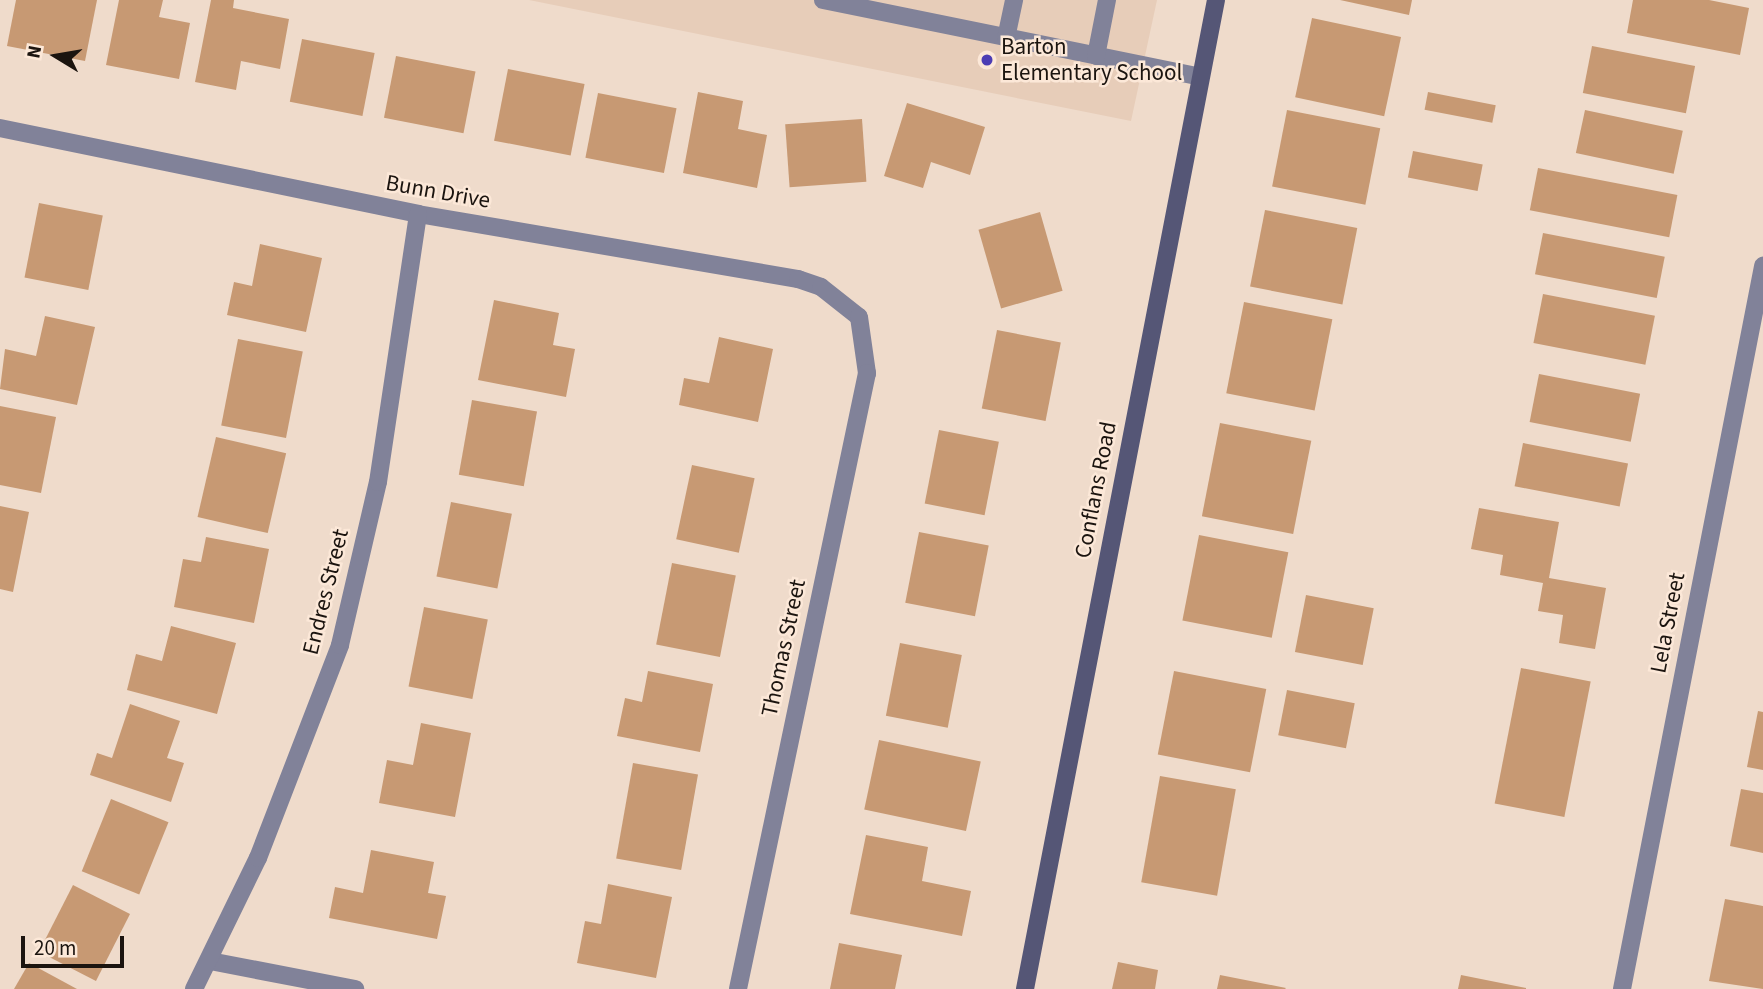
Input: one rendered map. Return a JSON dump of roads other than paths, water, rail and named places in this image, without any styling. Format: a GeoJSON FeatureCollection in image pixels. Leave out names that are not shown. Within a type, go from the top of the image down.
{"type":"FeatureCollection","features":[{"type":"Feature","properties":{"kind":"main road","name":"Conflans Road"},"geometry":{"type":"LineString","coordinates":[[1025,989],[1216,0]]}},
{"type":"Feature","properties":{"kind":"street"},"geometry":{"type":"LineString","coordinates":[[822,0],[906,8],[1006,38],[1200,77]]}},
{"type":"Feature","properties":{"kind":"street"},"geometry":{"type":"LineString","coordinates":[[1006,38],[1014,0]]}},
{"type":"Feature","properties":{"kind":"street"},"geometry":{"type":"LineString","coordinates":[[1096,55],[1107,0]]}},
{"type":"Feature","properties":{"kind":"street","name":"Bunn Drive"},"geometry":{"type":"LineString","coordinates":[[0,128],[418,214],[798,279],[821,288],[859,317]]}},
{"type":"Feature","properties":{"kind":"street","name":"Endres Street"},"geometry":{"type":"LineString","coordinates":[[194,989],[258,858],[340,645],[378,482],[418,214]]}},
{"type":"Feature","properties":{"kind":"street","name":"Lela Street"},"geometry":{"type":"LineString","coordinates":[[1622,989],[1763,266]]}},
{"type":"Feature","properties":{"kind":"street","name":"Thomas Street"},"geometry":{"type":"LineString","coordinates":[[738,989],[867,373],[859,317]]}},
{"type":"Feature","properties":{"kind":"street"},"geometry":{"type":"LineString","coordinates":[[210,961],[355,989]]}},
{"type":"Feature","properties":{"kind":"place","name":"Barton Elementary School"},"geometry":{"type":"Point","coordinates":[987,60]}}]}
